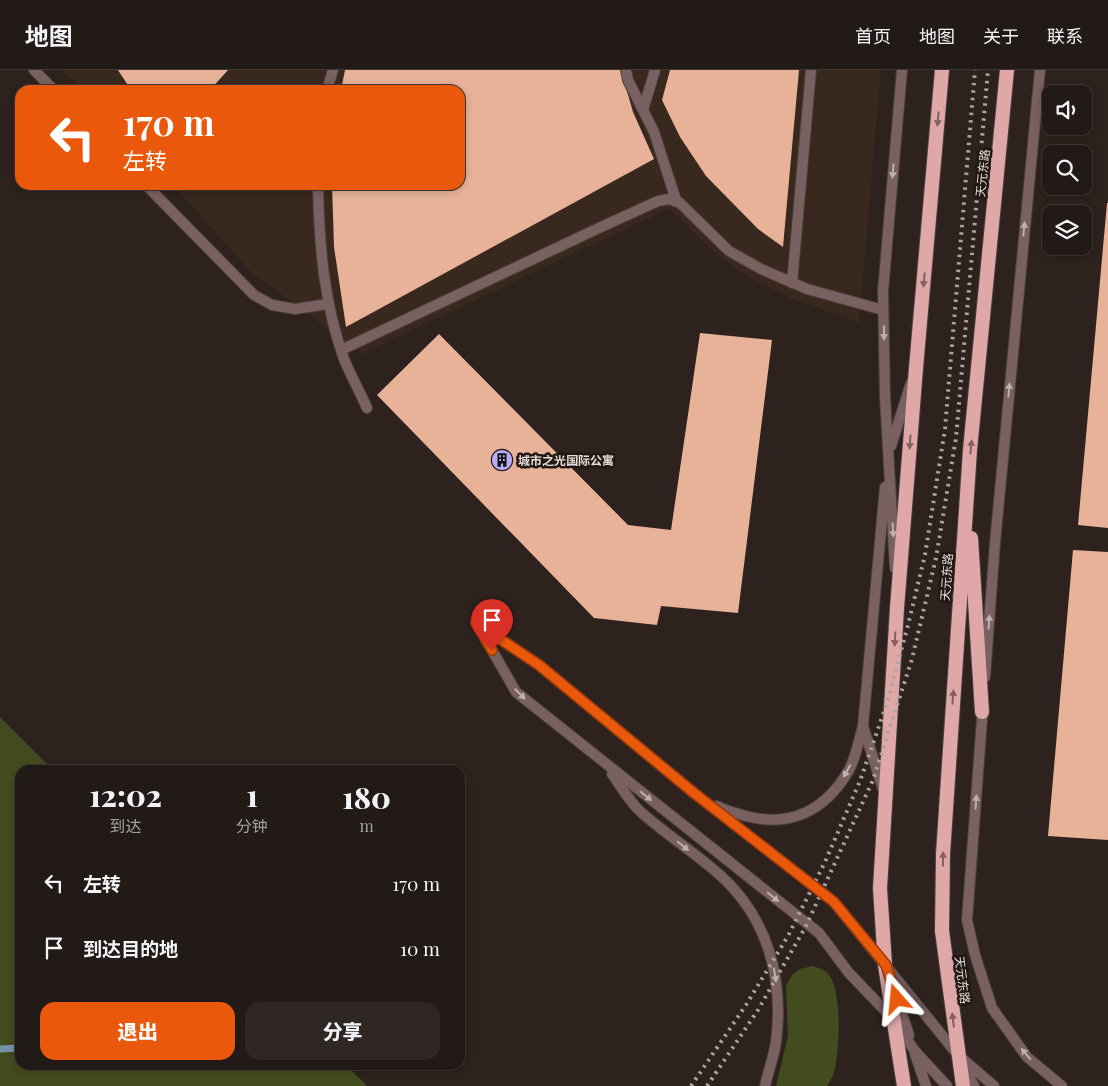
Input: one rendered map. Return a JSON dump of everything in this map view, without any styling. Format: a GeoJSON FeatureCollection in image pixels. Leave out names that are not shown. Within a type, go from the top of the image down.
{"type":"FeatureCollection","features":[{"type":"Feature","properties":{"kind":"highway"},"geometry":{"type":"LineString","coordinates":[[904,1086],[886,965],[880,888],[897,608],[942,70]]}},
{"type":"Feature","properties":{"kind":"highway","name":"天元东路"},"geometry":{"type":"LineString","coordinates":[[963,1086],[942,931],[943,854],[968,483],[1007,70]]}},
{"type":"Feature","properties":{"kind":"highway"},"geometry":{"type":"LineString","coordinates":[[968,483],[982,712]]}},
{"type":"Feature","properties":{"kind":"street"},"geometry":{"type":"LineString","coordinates":[[34,70],[49,85]]}},
{"type":"Feature","properties":{"kind":"street"},"geometry":{"type":"LineString","coordinates":[[328,85],[333,70]]}},
{"type":"Feature","properties":{"kind":"street"},"geometry":{"type":"LineString","coordinates":[[626,70],[628,80],[654,132],[676,200],[729,251],[761,270],[792,283],[883,310]]}},
{"type":"Feature","properties":{"kind":"street"},"geometry":{"type":"LineString","coordinates":[[643,110],[655,70]]}},
{"type":"Feature","properties":{"kind":"street"},"geometry":{"type":"LineString","coordinates":[[792,283],[811,70]]}},
{"type":"Feature","properties":{"kind":"street"},"geometry":{"type":"LineString","coordinates":[[897,608],[885,397],[883,291],[902,70]]}},
{"type":"Feature","properties":{"kind":"street"},"geometry":{"type":"LineString","coordinates":[[1040,70],[995,543],[967,920],[975,955],[992,1008],[1027,1057],[1062,1086]]}},
{"type":"Feature","properties":{"kind":"street"},"geometry":{"type":"LineString","coordinates":[[151,190],[254,295],[272,305],[295,309],[328,304]]}},
{"type":"Feature","properties":{"kind":"street"},"geometry":{"type":"LineString","coordinates":[[318,190],[319,234],[328,304],[341,350],[367,408]]}},
{"type":"Feature","properties":{"kind":"street"},"geometry":{"type":"LineString","coordinates":[[341,350],[609,223],[663,200],[676,200]]}},
{"type":"Feature","properties":{"kind":"street"},"geometry":{"type":"LineString","coordinates":[[694,793],[724,810],[759,820],[789,820],[813,810],[832,794],[850,769],[863,726],[888,453],[916,368]]}},
{"type":"Feature","properties":{"kind":"street"},"geometry":{"type":"LineString","coordinates":[[947,1086],[914,1050],[895,1021],[849,972],[819,933],[516,692],[476,623],[539,665],[694,793],[834,902],[958,1055],[994,1086]]}},
{"type":"Feature","properties":{"kind":"street"},"geometry":{"type":"LineString","coordinates":[[863,726],[886,797]]}},
{"type":"Feature","properties":{"kind":"street"},"geometry":{"type":"LineString","coordinates":[[602,761],[640,812],[720,875],[753,914],[765,938],[775,971],[779,1009],[776,1044],[765,1086]]}},
{"type":"Feature","properties":{"kind":"street"},"geometry":{"type":"LineString","coordinates":[[886,965],[926,1086]]}},
{"type":"Feature","properties":{"kind":"street"},"geometry":{"type":"LineString","coordinates":[[958,1055],[974,1086]]}},
{"type":"Feature","properties":{"kind":"shaded area"},"geometry":{"type":"Polygon","coordinates":[[[62,70],[881,70],[859,323],[793,299],[757,282],[731,266],[704,243],[673,212],[666,210],[362,354],[251,272],[177,190],[465,190],[465,85],[78,85],[62,70]]]}},
{"type":"Feature","properties":{"kind":"green space"},"geometry":{"type":"Polygon","coordinates":[[[0,717],[48,765],[15,765],[15,1070],[351,1070],[367,1086],[0,1086],[0,717]]]}},
{"type":"Feature","properties":{"kind":"green space"},"geometry":{"type":"Polygon","coordinates":[[[812,966],[823,970],[829,975],[836,994],[839,1022],[838,1051],[834,1074],[827,1086],[776,1086],[788,1036],[786,986],[792,975],[800,969],[812,966]]]}},
{"type":"Feature","properties":{"kind":"building"},"geometry":{"type":"Polygon","coordinates":[[[118,70],[228,70],[214,85],[128,85],[118,70]]]}},
{"type":"Feature","properties":{"kind":"building"},"geometry":{"type":"Polygon","coordinates":[[[345,70],[621,70],[633,112],[654,159],[346,327],[334,247],[332,190],[465,190],[465,85],[342,85],[345,70]]]}},
{"type":"Feature","properties":{"kind":"building"},"geometry":{"type":"Polygon","coordinates":[[[670,70],[799,70],[783,247],[758,229],[706,176],[680,137],[662,100],[670,70]]]}},
{"type":"Feature","properties":{"kind":"building"},"geometry":{"type":"Polygon","coordinates":[[[1108,203],[1108,528],[1078,525],[1108,203]]]}},
{"type":"Feature","properties":{"kind":"building","name":"城市之光国际公寓"},"geometry":{"type":"Polygon","coordinates":[[[700,333],[772,340],[738,613],[661,606],[657,625],[594,618],[377,395],[439,334],[628,525],[671,530],[700,333]]]}},
{"type":"Feature","properties":{"kind":"building"},"geometry":{"type":"Polygon","coordinates":[[[1073,550],[1108,552],[1108,840],[1048,836],[1073,550]]]}},
{"type":"Feature","properties":{"kind":"waterway"},"geometry":{"type":"LineString","coordinates":[[0,1049],[15,1048]]}},
{"type":"Feature","properties":{"kind":"railway"},"geometry":{"type":"LineString","coordinates":[[691,1086],[746,1005],[788,936],[825,862],[860,781],[887,703],[925,555],[945,429],[975,70]]}},
{"type":"Feature","properties":{"kind":"railway"},"geometry":{"type":"LineString","coordinates":[[707,1086],[758,1010],[806,926],[873,780],[912,659],[936,558],[956,438],[988,70]]}},
{"type":"Feature","properties":{"kind":"place","name":"城市之光国际公寓"},"geometry":{"type":"Point","coordinates":[502,460]}},
{"type":"Feature","properties":{"kind":"route"},"geometry":{"type":"LineString","coordinates":[[492,650],[476,623],[539,665],[694,793],[834,902],[886,965],[897,999]]}}]}
